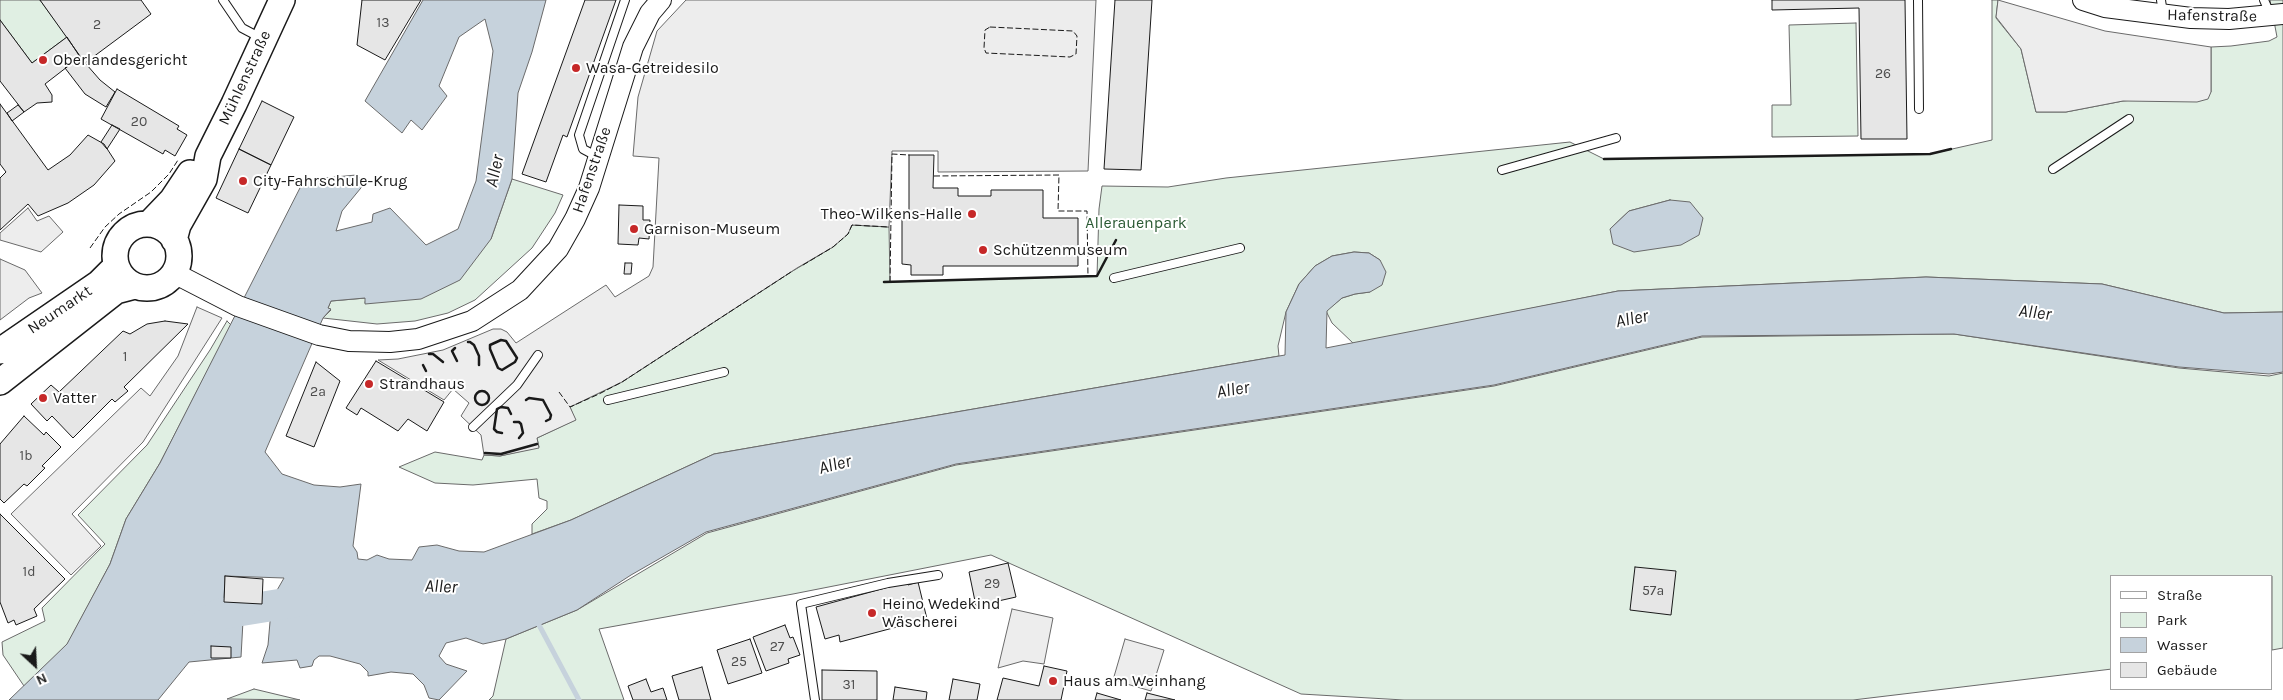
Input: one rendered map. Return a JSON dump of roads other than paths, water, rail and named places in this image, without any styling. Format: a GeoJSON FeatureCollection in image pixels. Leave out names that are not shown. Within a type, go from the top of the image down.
{"type":"FeatureCollection","features":[{"type":"Feature","properties":{"kind":"main road","name":"Mühlenstraße"},"geometry":{"type":"LineString","coordinates":[[174,273],[179,256],[174,240],[178,225],[204,179],[208,156],[282,0]]}},
{"type":"Feature","properties":{"kind":"main road","name":"Mühlenstraße"},"geometry":{"type":"LineString","coordinates":[[116,264],[114,254],[122,235],[139,225],[149,224],[172,200],[192,171],[208,156]]}},
{"type":"Feature","properties":{"kind":"main road"},"geometry":{"type":"LineString","coordinates":[[149,224],[164,229],[174,240]]}},
{"type":"Feature","properties":{"kind":"main road"},"geometry":{"type":"LineString","coordinates":[[116,264],[123,277],[135,286]]}},
{"type":"Feature","properties":{"kind":"main road","name":"Neumarkt"},"geometry":{"type":"LineString","coordinates":[[0,351],[99,283],[116,264]]}},
{"type":"Feature","properties":{"kind":"main road"},"geometry":{"type":"LineString","coordinates":[[0,382],[116,291],[135,286],[146,288],[157,286],[167,281],[174,273]]}},
{"type":"Feature","properties":{"kind":"street","name":"Hafenstraße"},"geometry":{"type":"LineString","coordinates":[[174,273],[238,306],[319,335],[349,342],[390,342],[418,339],[472,321],[498,306],[520,290],[558,249],[579,212],[589,188],[633,47],[650,13],[661,0]]}},
{"type":"Feature","properties":{"kind":"street","name":"Hafenstraße"},"geometry":{"type":"LineString","coordinates":[[2083,0],[2105,7],[2162,8],[2191,18],[2228,19],[2273,10]]}},
{"type":"Feature","properties":{"kind":"lane"},"geometry":{"type":"LineString","coordinates":[[223,0],[242,28],[263,39]]}},
{"type":"Feature","properties":{"kind":"lane"},"geometry":{"type":"LineString","coordinates":[[598,157],[583,149],[579,135],[625,0]]}},
{"type":"Feature","properties":{"kind":"lane"},"geometry":{"type":"LineString","coordinates":[[1918,0],[1919,110]]}},
{"type":"Feature","properties":{"kind":"lane"},"geometry":{"type":"LineString","coordinates":[[2053,169],[2129,118]]}},
{"type":"Feature","properties":{"kind":"lane"},"geometry":{"type":"LineString","coordinates":[[1502,170],[1616,138]]}},
{"type":"Feature","properties":{"kind":"lane"},"geometry":{"type":"LineString","coordinates":[[1114,278],[1240,248]]}},
{"type":"Feature","properties":{"kind":"lane"},"geometry":{"type":"LineString","coordinates":[[473,427],[517,385],[538,355]]}},
{"type":"Feature","properties":{"kind":"lane"},"geometry":{"type":"LineString","coordinates":[[608,400],[724,372]]}},
{"type":"Feature","properties":{"kind":"lane"},"geometry":{"type":"LineString","coordinates":[[816,700],[801,604],[888,583],[938,575]]}},
{"type":"Feature","properties":{"kind":"water","name":"Aller"},"geometry":{"type":"Polygon","coordinates":[[[423,0],[546,0],[532,52],[518,93],[512,179],[491,239],[460,280],[421,299],[365,304],[365,298],[331,301],[328,308],[331,309],[323,318],[265,452],[282,474],[314,485],[340,487],[361,484],[353,546],[357,552],[358,559],[367,560],[377,555],[389,559],[412,560],[419,547],[437,545],[459,551],[484,552],[571,520],[714,454],[1285,355],[1286,312],[1299,284],[1315,266],[1332,256],[1354,252],[1369,253],[1380,260],[1386,272],[1382,285],[1370,292],[1342,298],[1327,311],[1326,348],[1618,291],[1926,277],[2102,284],[2224,313],[2283,312],[2283,372],[2269,374],[2179,367],[1954,334],[1702,336],[1494,385],[956,464],[706,532],[631,575],[577,610],[506,639],[483,644],[466,638],[446,643],[439,656],[446,664],[467,671],[439,700],[429,698],[424,685],[413,674],[391,672],[368,676],[368,672],[360,664],[330,656],[319,656],[314,660],[312,666],[300,668],[297,660],[262,663],[268,645],[272,599],[284,578],[225,576],[224,602],[244,603],[241,657],[189,662],[158,700],[9,700],[67,644],[110,564],[126,519],[160,463],[304,180],[356,175],[365,183],[342,211],[336,231],[372,222],[373,214],[390,208],[426,245],[458,229],[476,181],[493,51],[485,19],[459,37],[439,86],[447,96],[422,130],[411,120],[402,133],[365,101],[423,0]]]}},
{"type":"Feature","properties":{"kind":"water"},"geometry":{"type":"Polygon","coordinates":[[[1670,200],[1690,202],[1703,218],[1699,235],[1681,245],[1634,252],[1613,244],[1610,229],[1629,211],[1670,200]]]}},
{"type":"Feature","properties":{"kind":"waterway"},"geometry":{"type":"LineString","coordinates":[[205,625],[220,614],[313,599]]}},
{"type":"Feature","properties":{"kind":"waterway"},"geometry":{"type":"LineString","coordinates":[[539,625],[579,700]]}},
{"type":"Feature","properties":{"kind":"place","name":"Oberlandesgericht"},"geometry":{"type":"Point","coordinates":[43,60]}},
{"type":"Feature","properties":{"kind":"place","name":"Wasa-Getreidesilo"},"geometry":{"type":"Point","coordinates":[576,68]}},
{"type":"Feature","properties":{"kind":"place","name":"City-Fahrschule-Krug"},"geometry":{"type":"Point","coordinates":[243,181]}},
{"type":"Feature","properties":{"kind":"place","name":"Theo-Wilkens-Halle"},"geometry":{"type":"Point","coordinates":[972,214]}},
{"type":"Feature","properties":{"kind":"place","name":"Garnison-Museum"},"geometry":{"type":"Point","coordinates":[634,229]}},
{"type":"Feature","properties":{"kind":"place","name":"Schützenmuseum"},"geometry":{"type":"Point","coordinates":[983,250]}},
{"type":"Feature","properties":{"kind":"place","name":"Strandhaus"},"geometry":{"type":"Point","coordinates":[369,384]}},
{"type":"Feature","properties":{"kind":"place","name":"Vatter"},"geometry":{"type":"Point","coordinates":[43,398]}},
{"type":"Feature","properties":{"kind":"place","name":"Heino Wedekind Wäscherei"},"geometry":{"type":"Point","coordinates":[872,613]}},
{"type":"Feature","properties":{"kind":"place","name":"Haus am Weinhang"},"geometry":{"type":"Point","coordinates":[1053,681]}},
{"type":"Feature","properties":{"kind":"park label","name":"Allerauenpark"},"geometry":{"type":"Point","coordinates":[1136,223]}}]}
